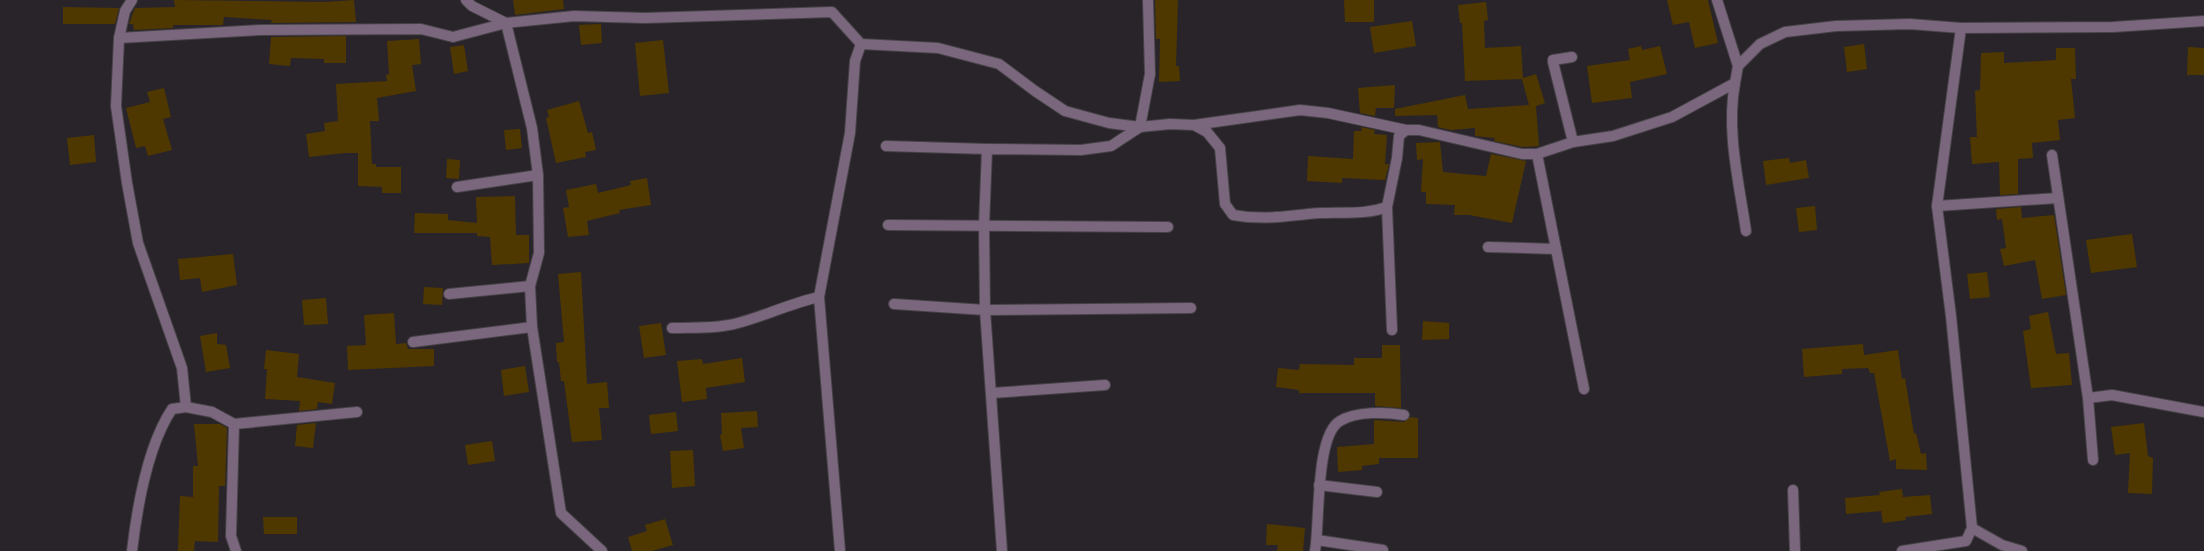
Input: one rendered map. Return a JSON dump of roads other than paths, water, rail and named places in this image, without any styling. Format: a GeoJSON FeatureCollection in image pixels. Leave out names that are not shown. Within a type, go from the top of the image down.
{"type":"FeatureCollection","features":[{"type":"Feature","properties":{"kind":"street"},"geometry":{"type":"LineString","coordinates":[[132,0],[125,11],[119,38],[116,106],[126,183],[138,243],[182,368],[186,407]]}},
{"type":"Feature","properties":{"kind":"street"},"geometry":{"type":"LineString","coordinates":[[466,0],[472,6],[506,23],[532,128],[538,175],[539,253],[530,286],[532,327],[561,513],[602,551]]}},
{"type":"Feature","properties":{"kind":"street"},"geometry":{"type":"LineString","coordinates":[[886,146],[987,150],[1081,150],[1111,146],[1140,126],[1150,74],[1148,0]]}},
{"type":"Feature","properties":{"kind":"street"},"geometry":{"type":"LineString","coordinates":[[1717,0],[1738,66],[1730,107],[1731,129],[1746,231]]}},
{"type":"Feature","properties":{"kind":"street"},"geometry":{"type":"LineString","coordinates":[[119,38],[260,30],[421,29],[453,37],[506,23],[574,16],[645,18],[832,12],[861,44],[938,48],[999,64],[1034,92],[1065,111],[1109,124],[1140,126],[1194,125],[1300,110],[1328,113],[1406,130],[1419,130],[1522,154],[1537,154],[1573,142],[1613,136],[1672,117],[1735,83]]}},
{"type":"Feature","properties":{"kind":"street"},"geometry":{"type":"LineString","coordinates":[[1738,66],[1760,44],[1785,32],[1836,26],[1910,24],[1961,28],[2113,27],[2204,21]]}},
{"type":"Feature","properties":{"kind":"street"},"geometry":{"type":"LineString","coordinates":[[1902,551],[1966,541],[1972,528],[1951,316],[1937,206],[1961,28]]}},
{"type":"Feature","properties":{"kind":"street"},"geometry":{"type":"LineString","coordinates":[[840,551],[819,297],[850,133],[856,61],[861,44]]}},
{"type":"Feature","properties":{"kind":"street"},"geometry":{"type":"LineString","coordinates":[[1572,57],[1553,60],[1553,62],[1573,142]]}},
{"type":"Feature","properties":{"kind":"street"},"geometry":{"type":"LineString","coordinates":[[1194,125],[1207,132],[1220,148],[1225,204],[1233,215],[1257,219],[1324,213],[1353,214],[1386,207]]}},
{"type":"Feature","properties":{"kind":"street"},"geometry":{"type":"LineString","coordinates":[[1392,330],[1386,207],[1397,158],[1399,136],[1406,130]]}},
{"type":"Feature","properties":{"kind":"street"},"geometry":{"type":"LineString","coordinates":[[987,150],[984,226],[985,310],[1002,551]]}},
{"type":"Feature","properties":{"kind":"street"},"geometry":{"type":"LineString","coordinates":[[1537,154],[1584,389]]}},
{"type":"Feature","properties":{"kind":"street"},"geometry":{"type":"LineString","coordinates":[[2052,155],[2088,398],[2093,460]]}},
{"type":"Feature","properties":{"kind":"street"},"geometry":{"type":"LineString","coordinates":[[457,187],[538,175]]}},
{"type":"Feature","properties":{"kind":"street"},"geometry":{"type":"LineString","coordinates":[[1937,206],[2058,198]]}},
{"type":"Feature","properties":{"kind":"street"},"geometry":{"type":"LineString","coordinates":[[888,225],[1168,227]]}},
{"type":"Feature","properties":{"kind":"street"},"geometry":{"type":"LineString","coordinates":[[1488,247],[1556,249]]}},
{"type":"Feature","properties":{"kind":"street"},"geometry":{"type":"LineString","coordinates":[[449,294],[530,286]]}},
{"type":"Feature","properties":{"kind":"street"},"geometry":{"type":"LineString","coordinates":[[672,328],[718,327],[738,323],[800,301],[819,297]]}},
{"type":"Feature","properties":{"kind":"street"},"geometry":{"type":"LineString","coordinates":[[894,304],[985,310],[1191,308]]}},
{"type":"Feature","properties":{"kind":"street"},"geometry":{"type":"LineString","coordinates":[[413,342],[532,327]]}},
{"type":"Feature","properties":{"kind":"street"},"geometry":{"type":"LineString","coordinates":[[992,393],[1105,385]]}},
{"type":"Feature","properties":{"kind":"street"},"geometry":{"type":"LineString","coordinates":[[2088,398],[2112,395],[2204,412]]}},
{"type":"Feature","properties":{"kind":"street"},"geometry":{"type":"LineString","coordinates":[[132,551],[136,518],[160,427],[172,409],[186,407],[212,412],[234,424],[357,412]]}},
{"type":"Feature","properties":{"kind":"street"},"geometry":{"type":"LineString","coordinates":[[1315,551],[1319,485],[1329,432],[1339,421],[1378,411],[1404,415]]}},
{"type":"Feature","properties":{"kind":"street"},"geometry":{"type":"LineString","coordinates":[[234,424],[231,536],[236,551]]}},
{"type":"Feature","properties":{"kind":"street"},"geometry":{"type":"LineString","coordinates":[[1319,485],[1377,492]]}},
{"type":"Feature","properties":{"kind":"street"},"geometry":{"type":"LineString","coordinates":[[1793,490],[1795,551]]}},
{"type":"Feature","properties":{"kind":"street"},"geometry":{"type":"LineString","coordinates":[[1972,528],[2002,545],[2022,551]]}},
{"type":"Feature","properties":{"kind":"street"},"geometry":{"type":"LineString","coordinates":[[1317,540],[1383,550]]}}]}
